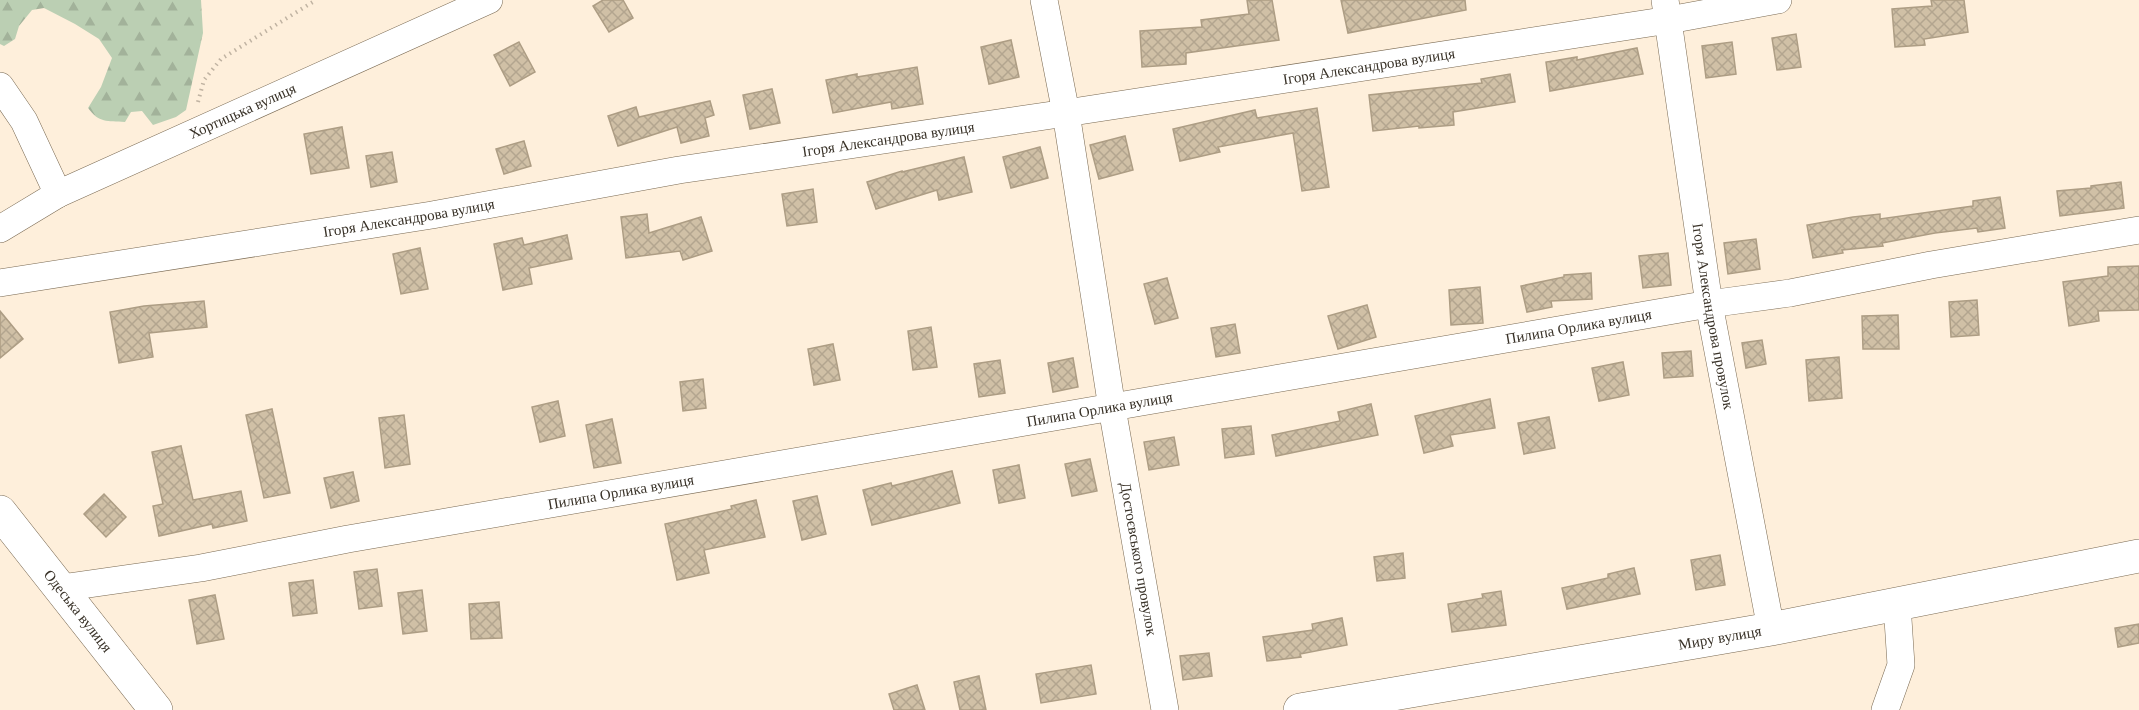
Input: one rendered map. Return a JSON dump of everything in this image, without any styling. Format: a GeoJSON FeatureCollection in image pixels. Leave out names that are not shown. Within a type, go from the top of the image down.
{"type":"FeatureCollection","features":[{"type":"Feature","properties":{"kind":"street","name":"Хортицька вулиця"},"geometry":{"type":"LineString","coordinates":[[0,229],[58,194],[489,0]]}},
{"type":"Feature","properties":{"kind":"street","name":"Достоєвського провулок"},"geometry":{"type":"LineString","coordinates":[[1044,0],[1066,113],[1112,408],[1165,710]]}},
{"type":"Feature","properties":{"kind":"street","name":"Ігоря Александрова вулиця"},"geometry":{"type":"LineString","coordinates":[[0,283],[432,215],[679,170],[1066,113],[1667,10],[1778,0]]}},
{"type":"Feature","properties":{"kind":"street","name":"Ігоря Александрова провулок"},"geometry":{"type":"LineString","coordinates":[[1667,10],[1709,304],[1771,629]]}},
{"type":"Feature","properties":{"kind":"street"},"geometry":{"type":"LineString","coordinates":[[0,86],[24,121],[58,194]]}},
{"type":"Feature","properties":{"kind":"street","name":"Пилипа Орлика вулиця"},"geometry":{"type":"LineString","coordinates":[[61,588],[201,568],[441,522],[1709,304],[1790,293],[2139,230]]}},
{"type":"Feature","properties":{"kind":"street","name":"Одеська вулиця"},"geometry":{"type":"LineString","coordinates":[[0,512],[156,710]]}},
{"type":"Feature","properties":{"kind":"street","name":"Миру вулиця"},"geometry":{"type":"LineString","coordinates":[[1300,710],[1771,629],[2139,556]]}},
{"type":"Feature","properties":{"kind":"street"},"geometry":{"type":"LineString","coordinates":[[1885,710],[1901,665],[1897,604]]}},
{"type":"Feature","properties":{"kind":"path"},"geometry":{"type":"LineString","coordinates":[[198,130],[197,107],[204,80],[221,59],[316,0]]}},
{"type":"Feature","properties":{"kind":"green space"},"geometry":{"type":"Polygon","coordinates":[[[0,0],[201,0],[203,33],[186,110],[176,117],[153,125],[142,111],[131,112],[125,122],[100,119],[88,108],[101,87],[112,58],[99,39],[44,8],[32,10],[19,26],[15,39],[4,46],[0,44],[0,0]]]}},
{"type":"Feature","properties":{"kind":"building"},"geometry":{"type":"Polygon","coordinates":[[[603,0],[623,0],[633,18],[609,32],[593,6],[603,0]]]}},
{"type":"Feature","properties":{"kind":"building"},"geometry":{"type":"Polygon","coordinates":[[[1247,0],[1272,0],[1279,40],[1186,53],[1186,64],[1142,67],[1140,31],[1202,27],[1201,20],[1249,14],[1247,0]]]}},
{"type":"Feature","properties":{"kind":"building"},"geometry":{"type":"Polygon","coordinates":[[[1341,0],[1465,0],[1466,10],[1348,33],[1341,0]]]}},
{"type":"Feature","properties":{"kind":"building"},"geometry":{"type":"Polygon","coordinates":[[[1931,0],[1964,0],[1968,32],[1924,39],[1925,45],[1895,47],[1892,9],[1932,6],[1931,0]]]}},
{"type":"Feature","properties":{"kind":"building"},"geometry":{"type":"Polygon","coordinates":[[[1796,34],[1801,67],[1777,70],[1772,38],[1796,34]]]}},
{"type":"Feature","properties":{"kind":"building"},"geometry":{"type":"Polygon","coordinates":[[[1011,40],[1019,77],[989,84],[981,47],[1011,40]]]}},
{"type":"Feature","properties":{"kind":"building"},"geometry":{"type":"Polygon","coordinates":[[[519,42],[535,72],[510,86],[494,55],[519,42]]]}},
{"type":"Feature","properties":{"kind":"building"},"geometry":{"type":"Polygon","coordinates":[[[1732,42],[1736,74],[1706,78],[1702,46],[1732,42]]]}},
{"type":"Feature","properties":{"kind":"building"},"geometry":{"type":"Polygon","coordinates":[[[1637,48],[1643,74],[1550,91],[1546,62],[1577,57],[1577,60],[1637,48]]]}},
{"type":"Feature","properties":{"kind":"building"},"geometry":{"type":"Polygon","coordinates":[[[917,67],[923,104],[892,109],[891,102],[833,113],[826,80],[917,67]]]}},
{"type":"Feature","properties":{"kind":"building"},"geometry":{"type":"Polygon","coordinates":[[[1510,74],[1515,102],[1453,112],[1454,125],[1373,131],[1369,95],[1482,83],[1481,79],[1510,74]]]}},
{"type":"Feature","properties":{"kind":"building"},"geometry":{"type":"Polygon","coordinates":[[[772,89],[780,123],[750,129],[743,95],[772,89]]]}},
{"type":"Feature","properties":{"kind":"building"},"geometry":{"type":"Polygon","coordinates":[[[710,101],[714,115],[705,118],[709,136],[681,143],[677,127],[618,146],[608,116],[636,107],[639,117],[710,101]]]}},
{"type":"Feature","properties":{"kind":"building"},"geometry":{"type":"Polygon","coordinates":[[[1317,108],[1329,187],[1302,191],[1293,133],[1218,147],[1220,152],[1180,161],[1173,129],[1255,110],[1257,118],[1317,108]]]}},
{"type":"Feature","properties":{"kind":"building"},"geometry":{"type":"Polygon","coordinates":[[[342,127],[349,168],[311,174],[304,134],[342,127]]]}},
{"type":"Feature","properties":{"kind":"building"},"geometry":{"type":"Polygon","coordinates":[[[1125,136],[1133,170],[1099,179],[1090,145],[1125,136]]]}},
{"type":"Feature","properties":{"kind":"building"},"geometry":{"type":"Polygon","coordinates":[[[524,141],[531,166],[504,174],[496,149],[524,141]]]}},
{"type":"Feature","properties":{"kind":"building"},"geometry":{"type":"Polygon","coordinates":[[[1040,147],[1048,178],[1011,188],[1003,157],[1040,147]]]}},
{"type":"Feature","properties":{"kind":"building"},"geometry":{"type":"Polygon","coordinates":[[[392,152],[397,182],[371,187],[366,156],[392,152]]]}},
{"type":"Feature","properties":{"kind":"building"},"geometry":{"type":"Polygon","coordinates":[[[964,157],[972,192],[939,200],[937,190],[876,209],[867,182],[902,171],[964,157]]]}},
{"type":"Feature","properties":{"kind":"building"},"geometry":{"type":"Polygon","coordinates":[[[2121,182],[2124,208],[2060,216],[2057,191],[2121,182]]]}},
{"type":"Feature","properties":{"kind":"building"},"geometry":{"type":"Polygon","coordinates":[[[813,189],[817,222],[787,226],[782,194],[813,189]]]}},
{"type":"Feature","properties":{"kind":"building"},"geometry":{"type":"Polygon","coordinates":[[[2000,197],[2005,228],[1978,232],[1977,228],[1935,233],[1882,243],[1883,246],[1842,250],[1843,253],[1813,258],[1807,225],[1853,217],[1880,214],[1880,219],[1973,206],[1973,201],[2000,197]]]}},
{"type":"Feature","properties":{"kind":"building"},"geometry":{"type":"Polygon","coordinates":[[[647,214],[649,233],[701,217],[712,251],[683,260],[680,251],[626,258],[621,217],[647,214]]]}},
{"type":"Feature","properties":{"kind":"building"},"geometry":{"type":"Polygon","coordinates":[[[567,235],[572,259],[529,268],[532,284],[503,290],[494,244],[522,238],[524,245],[567,235]]]}},
{"type":"Feature","properties":{"kind":"building"},"geometry":{"type":"Polygon","coordinates":[[[1756,239],[1760,269],[1728,274],[1724,243],[1756,239]]]}},
{"type":"Feature","properties":{"kind":"building"},"geometry":{"type":"Polygon","coordinates":[[[420,248],[428,289],[401,294],[393,254],[420,248]]]}},
{"type":"Feature","properties":{"kind":"building"},"geometry":{"type":"Polygon","coordinates":[[[1668,253],[1671,285],[1643,288],[1639,256],[1668,253]]]}},
{"type":"Feature","properties":{"kind":"building"},"geometry":{"type":"Polygon","coordinates":[[[2139,266],[2139,310],[2098,311],[2099,321],[2069,326],[2063,282],[2108,276],[2108,267],[2139,266]]]}},
{"type":"Feature","properties":{"kind":"building"},"geometry":{"type":"Polygon","coordinates":[[[1591,273],[1592,299],[1551,301],[1552,307],[1527,312],[1521,286],[1564,277],[1564,275],[1591,273]]]}},
{"type":"Feature","properties":{"kind":"building"},"geometry":{"type":"Polygon","coordinates":[[[1167,278],[1178,318],[1155,324],[1144,284],[1167,278]]]}},
{"type":"Feature","properties":{"kind":"building"},"geometry":{"type":"Polygon","coordinates":[[[1480,287],[1483,323],[1451,325],[1449,290],[1480,287]]]}},
{"type":"Feature","properties":{"kind":"building"},"geometry":{"type":"Polygon","coordinates":[[[1977,300],[1979,335],[1951,337],[1949,302],[1977,300]]]}},
{"type":"Feature","properties":{"kind":"building"},"geometry":{"type":"Polygon","coordinates":[[[204,301],[207,327],[149,333],[153,357],[119,363],[110,312],[144,306],[204,301]]]}},
{"type":"Feature","properties":{"kind":"building"},"geometry":{"type":"Polygon","coordinates":[[[1367,305],[1376,337],[1338,349],[1328,316],[1367,305]]]}},
{"type":"Feature","properties":{"kind":"building"},"geometry":{"type":"Polygon","coordinates":[[[0,311],[23,339],[0,358],[0,311]]]}},
{"type":"Feature","properties":{"kind":"building"},"geometry":{"type":"Polygon","coordinates":[[[1898,315],[1899,349],[1863,349],[1862,316],[1898,315]]]}},
{"type":"Feature","properties":{"kind":"building"},"geometry":{"type":"Polygon","coordinates":[[[1235,324],[1240,353],[1216,357],[1211,328],[1235,324]]]}},
{"type":"Feature","properties":{"kind":"building"},"geometry":{"type":"Polygon","coordinates":[[[931,327],[937,367],[913,370],[908,331],[931,327]]]}},
{"type":"Feature","properties":{"kind":"building"},"geometry":{"type":"Polygon","coordinates":[[[1762,340],[1766,364],[1746,368],[1742,343],[1762,340]]]}},
{"type":"Feature","properties":{"kind":"building"},"geometry":{"type":"Polygon","coordinates":[[[833,344],[840,380],[814,385],[808,349],[833,344]]]}},
{"type":"Feature","properties":{"kind":"building"},"geometry":{"type":"Polygon","coordinates":[[[1691,351],[1693,376],[1664,378],[1662,353],[1691,351]]]}},
{"type":"Feature","properties":{"kind":"building"},"geometry":{"type":"Polygon","coordinates":[[[1839,357],[1842,398],[1809,401],[1806,360],[1839,357]]]}},
{"type":"Feature","properties":{"kind":"building"},"geometry":{"type":"Polygon","coordinates":[[[1073,358],[1078,387],[1053,392],[1048,363],[1073,358]]]}},
{"type":"Feature","properties":{"kind":"building"},"geometry":{"type":"Polygon","coordinates":[[[1000,360],[1005,393],[979,397],[974,364],[1000,360]]]}},
{"type":"Feature","properties":{"kind":"building"},"geometry":{"type":"Polygon","coordinates":[[[1623,362],[1629,395],[1599,401],[1592,368],[1623,362]]]}},
{"type":"Feature","properties":{"kind":"building"},"geometry":{"type":"Polygon","coordinates":[[[703,379],[706,408],[683,411],[680,382],[703,379]]]}},
{"type":"Feature","properties":{"kind":"building"},"geometry":{"type":"Polygon","coordinates":[[[1490,399],[1495,428],[1450,435],[1453,446],[1424,453],[1415,416],[1490,399]]]}},
{"type":"Feature","properties":{"kind":"building"},"geometry":{"type":"Polygon","coordinates":[[[558,401],[565,436],[540,442],[532,407],[558,401]]]}},
{"type":"Feature","properties":{"kind":"building"},"geometry":{"type":"Polygon","coordinates":[[[1371,404],[1378,435],[1276,456],[1272,435],[1340,421],[1338,412],[1371,404]]]}},
{"type":"Feature","properties":{"kind":"building"},"geometry":{"type":"Polygon","coordinates":[[[272,409],[290,493],[264,498],[246,415],[272,409]]]}},
{"type":"Feature","properties":{"kind":"building"},"geometry":{"type":"Polygon","coordinates":[[[404,415],[410,464],[385,468],[379,418],[404,415]]]}},
{"type":"Feature","properties":{"kind":"building"},"geometry":{"type":"Polygon","coordinates":[[[1549,417],[1555,448],[1524,454],[1518,423],[1549,417]]]}},
{"type":"Feature","properties":{"kind":"building"},"geometry":{"type":"Polygon","coordinates":[[[612,419],[621,463],[594,468],[586,425],[612,419]]]}},
{"type":"Feature","properties":{"kind":"building"},"geometry":{"type":"Polygon","coordinates":[[[1251,426],[1254,454],[1225,458],[1222,429],[1251,426]]]}},
{"type":"Feature","properties":{"kind":"building"},"geometry":{"type":"Polygon","coordinates":[[[1174,437],[1179,465],[1149,470],[1144,442],[1174,437]]]}},
{"type":"Feature","properties":{"kind":"building"},"geometry":{"type":"Polygon","coordinates":[[[181,446],[193,500],[241,491],[247,521],[213,528],[212,524],[159,536],[153,506],[163,504],[152,452],[181,446]]]}},
{"type":"Feature","properties":{"kind":"building"},"geometry":{"type":"Polygon","coordinates":[[[1090,459],[1097,491],[1072,496],[1065,464],[1090,459]]]}},
{"type":"Feature","properties":{"kind":"building"},"geometry":{"type":"Polygon","coordinates":[[[1019,465],[1025,498],[999,503],[993,470],[1019,465]]]}},
{"type":"Feature","properties":{"kind":"building"},"geometry":{"type":"Polygon","coordinates":[[[952,471],[960,503],[872,525],[863,490],[891,483],[892,486],[952,471]]]}},
{"type":"Feature","properties":{"kind":"building"},"geometry":{"type":"Polygon","coordinates":[[[353,472],[359,501],[331,508],[324,478],[353,472]]]}},
{"type":"Feature","properties":{"kind":"building"},"geometry":{"type":"Polygon","coordinates":[[[104,494],[126,517],[106,537],[84,514],[104,494]]]}},
{"type":"Feature","properties":{"kind":"building"},"geometry":{"type":"Polygon","coordinates":[[[817,496],[826,534],[802,540],[793,501],[817,496]]]}},
{"type":"Feature","properties":{"kind":"building"},"geometry":{"type":"Polygon","coordinates":[[[756,500],[765,537],[704,550],[709,573],[677,580],[665,524],[732,509],[731,506],[756,500]]]}},
{"type":"Feature","properties":{"kind":"building"},"geometry":{"type":"Polygon","coordinates":[[[1403,553],[1405,578],[1377,581],[1374,557],[1403,553]]]}},
{"type":"Feature","properties":{"kind":"building"},"geometry":{"type":"Polygon","coordinates":[[[1720,555],[1725,585],[1696,590],[1691,560],[1720,555]]]}},
{"type":"Feature","properties":{"kind":"building"},"geometry":{"type":"Polygon","coordinates":[[[1634,568],[1640,594],[1567,609],[1562,588],[1608,578],[1608,574],[1634,568]]]}},
{"type":"Feature","properties":{"kind":"building"},"geometry":{"type":"Polygon","coordinates":[[[377,569],[382,606],[359,609],[354,572],[377,569]]]}},
{"type":"Feature","properties":{"kind":"building"},"geometry":{"type":"Polygon","coordinates":[[[313,580],[317,613],[293,616],[289,583],[313,580]]]}},
{"type":"Feature","properties":{"kind":"building"},"geometry":{"type":"Polygon","coordinates":[[[422,590],[427,631],[403,634],[398,593],[422,590]]]}},
{"type":"Feature","properties":{"kind":"building"},"geometry":{"type":"Polygon","coordinates":[[[1501,591],[1506,625],[1452,632],[1448,604],[1483,598],[1482,594],[1501,591]]]}},
{"type":"Feature","properties":{"kind":"building"},"geometry":{"type":"Polygon","coordinates":[[[215,595],[224,639],[197,644],[189,600],[215,595]]]}},
{"type":"Feature","properties":{"kind":"building"},"geometry":{"type":"Polygon","coordinates":[[[499,602],[502,638],[471,639],[469,604],[499,602]]]}},
{"type":"Feature","properties":{"kind":"building"},"geometry":{"type":"Polygon","coordinates":[[[1342,618],[1347,645],[1300,654],[1301,657],[1267,661],[1263,637],[1313,630],[1312,624],[1342,618]]]}},
{"type":"Feature","properties":{"kind":"building"},"geometry":{"type":"Polygon","coordinates":[[[2139,624],[2139,643],[2118,647],[2115,628],[2139,624]]]}},
{"type":"Feature","properties":{"kind":"building"},"geometry":{"type":"Polygon","coordinates":[[[1209,653],[1212,676],[1183,680],[1180,656],[1209,653]]]}},
{"type":"Feature","properties":{"kind":"building"},"geometry":{"type":"Polygon","coordinates":[[[1091,665],[1096,694],[1041,703],[1036,674],[1091,665]]]}},
{"type":"Feature","properties":{"kind":"building"},"geometry":{"type":"Polygon","coordinates":[[[979,676],[986,710],[960,710],[954,682],[979,676]]]}},
{"type":"Feature","properties":{"kind":"building"},"geometry":{"type":"Polygon","coordinates":[[[917,685],[925,710],[894,710],[889,694],[917,685]]]}}]}
